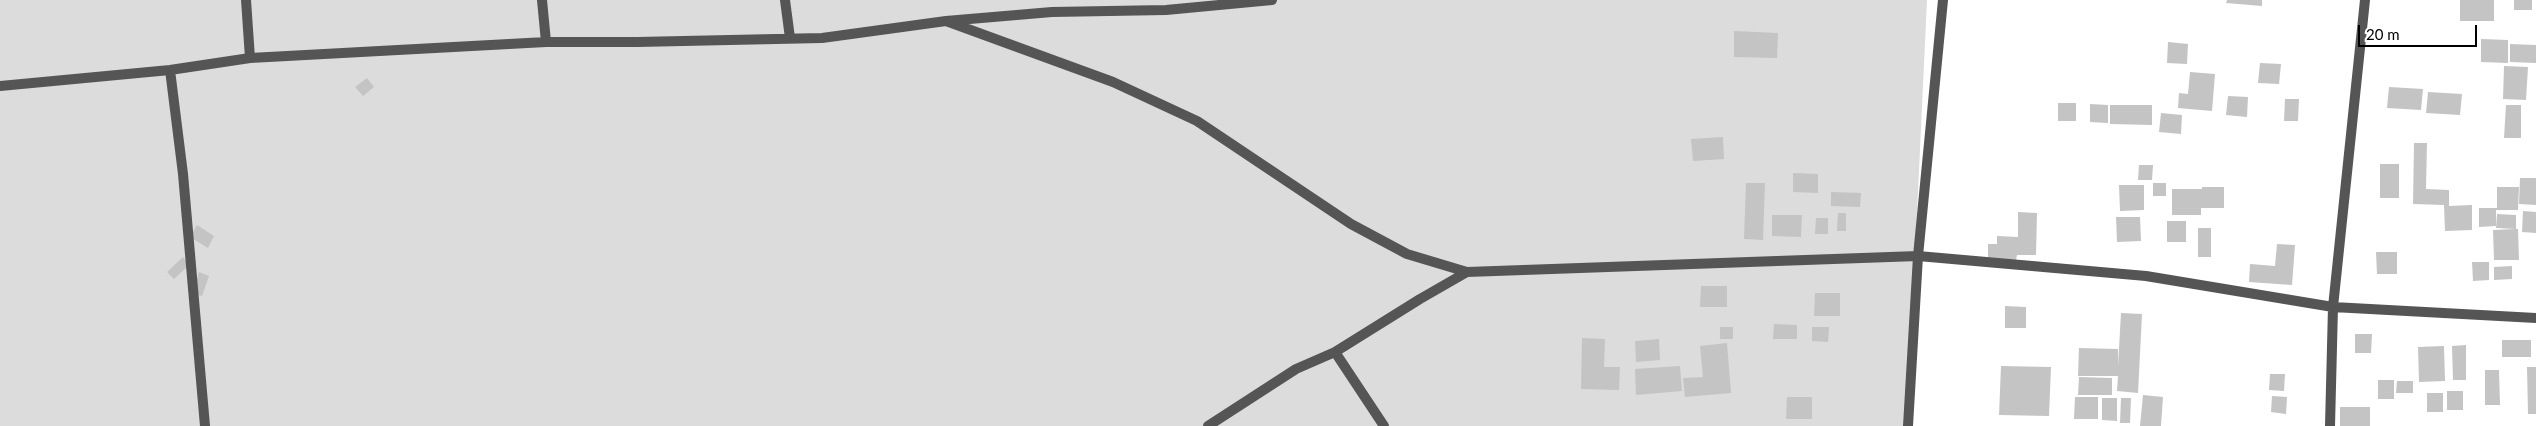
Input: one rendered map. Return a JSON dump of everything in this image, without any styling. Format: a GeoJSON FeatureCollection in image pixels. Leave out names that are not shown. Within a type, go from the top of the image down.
{"type":"FeatureCollection","features":[{"type":"Feature","properties":{"kind":"street"},"geometry":{"type":"LineString","coordinates":[[246,0],[250,58]]}},
{"type":"Feature","properties":{"kind":"street"},"geometry":{"type":"LineString","coordinates":[[542,0],[546,42]]}},
{"type":"Feature","properties":{"kind":"street"},"geometry":{"type":"LineString","coordinates":[[785,0],[790,38]]}},
{"type":"Feature","properties":{"kind":"street"},"geometry":{"type":"LineString","coordinates":[[0,86],[170,70],[250,58],[546,42],[822,38],[946,21],[1052,12],[1166,10],[1233,2],[1272,0]]}},
{"type":"Feature","properties":{"kind":"street"},"geometry":{"type":"LineString","coordinates":[[1908,426],[1918,256],[1943,0]]}},
{"type":"Feature","properties":{"kind":"street"},"geometry":{"type":"LineString","coordinates":[[2330,426],[2332,308],[2365,0]]}},
{"type":"Feature","properties":{"kind":"street"},"geometry":{"type":"LineString","coordinates":[[946,21],[1113,82],[1197,120],[1351,224],[1407,254],[1468,272],[1918,256],[2146,276],[2332,308],[2536,318]]}},
{"type":"Feature","properties":{"kind":"street"},"geometry":{"type":"LineString","coordinates":[[170,70],[183,174],[205,426]]}},
{"type":"Feature","properties":{"kind":"street"},"geometry":{"type":"LineString","coordinates":[[1208,426],[1296,369],[1335,352],[1420,299],[1468,272]]}},
{"type":"Feature","properties":{"kind":"street"},"geometry":{"type":"LineString","coordinates":[[1335,352],[1384,426]]}},
{"type":"Feature","properties":{"kind":"shaded area"},"geometry":{"type":"Polygon","coordinates":[[[0,0],[1927,0],[1907,426],[0,426],[0,0]]]}},
{"type":"Feature","properties":{"kind":"building"},"geometry":{"type":"Polygon","coordinates":[[[2227,0],[2262,0],[2262,6],[2226,3],[2227,0]]]}},
{"type":"Feature","properties":{"kind":"building"},"geometry":{"type":"Polygon","coordinates":[[[2460,0],[2494,0],[2494,21],[2460,21],[2460,0]]]}},
{"type":"Feature","properties":{"kind":"building"},"geometry":{"type":"Polygon","coordinates":[[[2514,0],[2532,0],[2532,10],[2514,10],[2514,0]]]}},
{"type":"Feature","properties":{"kind":"building"},"geometry":{"type":"Polygon","coordinates":[[[1734,31],[1778,33],[1777,58],[1734,57],[1734,31]]]}},
{"type":"Feature","properties":{"kind":"building"},"geometry":{"type":"Polygon","coordinates":[[[2481,39],[2508,40],[2508,63],[2481,62],[2481,39]]]}},
{"type":"Feature","properties":{"kind":"building"},"geometry":{"type":"Polygon","coordinates":[[[2168,42],[2188,44],[2187,64],[2167,63],[2168,42]]]}},
{"type":"Feature","properties":{"kind":"building"},"geometry":{"type":"Polygon","coordinates":[[[2510,44],[2536,45],[2536,63],[2510,62],[2510,44]]]}},
{"type":"Feature","properties":{"kind":"building"},"geometry":{"type":"Polygon","coordinates":[[[2260,63],[2281,64],[2279,84],[2258,83],[2260,63]]]}},
{"type":"Feature","properties":{"kind":"building"},"geometry":{"type":"Polygon","coordinates":[[[2504,66],[2528,67],[2526,100],[2503,99],[2504,66]]]}},
{"type":"Feature","properties":{"kind":"building"},"geometry":{"type":"Polygon","coordinates":[[[2190,72],[2215,74],[2212,111],[2178,108],[2179,93],[2188,94],[2190,72]]]}},
{"type":"Feature","properties":{"kind":"building"},"geometry":{"type":"Polygon","coordinates":[[[367,78],[374,87],[363,96],[355,87],[367,78]]]}},
{"type":"Feature","properties":{"kind":"building"},"geometry":{"type":"Polygon","coordinates":[[[2389,87],[2423,89],[2421,110],[2387,108],[2389,87]]]}},
{"type":"Feature","properties":{"kind":"building"},"geometry":{"type":"Polygon","coordinates":[[[2428,92],[2462,94],[2460,115],[2426,113],[2428,92]]]}},
{"type":"Feature","properties":{"kind":"building"},"geometry":{"type":"Polygon","coordinates":[[[2228,96],[2248,97],[2247,117],[2226,115],[2228,96]]]}},
{"type":"Feature","properties":{"kind":"building"},"geometry":{"type":"Polygon","coordinates":[[[2285,99],[2299,99],[2298,121],[2284,121],[2285,99]]]}},
{"type":"Feature","properties":{"kind":"building"},"geometry":{"type":"Polygon","coordinates":[[[2058,103],[2076,103],[2076,121],[2058,121],[2058,103]]]}},
{"type":"Feature","properties":{"kind":"building"},"geometry":{"type":"Polygon","coordinates":[[[2090,104],[2108,105],[2108,123],[2090,122],[2090,104]]]}},
{"type":"Feature","properties":{"kind":"building"},"geometry":{"type":"Polygon","coordinates":[[[2110,105],[2152,105],[2152,125],[2110,124],[2110,105]]]}},
{"type":"Feature","properties":{"kind":"building"},"geometry":{"type":"Polygon","coordinates":[[[2506,105],[2521,105],[2521,138],[2504,138],[2506,105]]]}},
{"type":"Feature","properties":{"kind":"building"},"geometry":{"type":"Polygon","coordinates":[[[2161,113],[2182,115],[2181,134],[2159,132],[2161,113]]]}},
{"type":"Feature","properties":{"kind":"building"},"geometry":{"type":"Polygon","coordinates":[[[1723,137],[1724,159],[1693,161],[1691,139],[1723,137]]]}},
{"type":"Feature","properties":{"kind":"building"},"geometry":{"type":"Polygon","coordinates":[[[2414,143],[2427,143],[2426,189],[2449,190],[2449,206],[2472,205],[2472,230],[2445,231],[2444,205],[2413,204],[2414,143]]]}},
{"type":"Feature","properties":{"kind":"building"},"geometry":{"type":"Polygon","coordinates":[[[2380,164],[2399,164],[2399,198],[2380,198],[2380,164]]]}},
{"type":"Feature","properties":{"kind":"building"},"geometry":{"type":"Polygon","coordinates":[[[2139,165],[2153,165],[2152,180],[2138,180],[2139,165]]]}},
{"type":"Feature","properties":{"kind":"building"},"geometry":{"type":"Polygon","coordinates":[[[1793,173],[1818,174],[1818,193],[1793,192],[1793,173]]]}},
{"type":"Feature","properties":{"kind":"building"},"geometry":{"type":"Polygon","coordinates":[[[2520,178],[2536,178],[2536,205],[2519,204],[2520,178]]]}},
{"type":"Feature","properties":{"kind":"building"},"geometry":{"type":"Polygon","coordinates":[[[1746,183],[1765,183],[1763,240],[1744,239],[1746,183]]]}},
{"type":"Feature","properties":{"kind":"building"},"geometry":{"type":"Polygon","coordinates":[[[2153,183],[2166,183],[2166,196],[2153,196],[2153,183]]]}},
{"type":"Feature","properties":{"kind":"building"},"geometry":{"type":"Polygon","coordinates":[[[2119,185],[2144,185],[2144,210],[2120,211],[2119,185]]]}},
{"type":"Feature","properties":{"kind":"building"},"geometry":{"type":"Polygon","coordinates":[[[2202,187],[2224,187],[2224,208],[2201,208],[2201,215],[2172,215],[2172,189],[2202,189],[2202,187]]]}},
{"type":"Feature","properties":{"kind":"building"},"geometry":{"type":"Polygon","coordinates":[[[2497,187],[2519,187],[2518,210],[2496,210],[2496,226],[2479,227],[2479,208],[2497,208],[2497,187]]]}},
{"type":"Feature","properties":{"kind":"building"},"geometry":{"type":"Polygon","coordinates":[[[1831,192],[1861,193],[1860,207],[1831,206],[1831,192]]]}},
{"type":"Feature","properties":{"kind":"building"},"geometry":{"type":"Polygon","coordinates":[[[2523,211],[2536,212],[2536,233],[2522,232],[2523,211]]]}},
{"type":"Feature","properties":{"kind":"building"},"geometry":{"type":"Polygon","coordinates":[[[2018,212],[2037,213],[2036,255],[2017,255],[2016,260],[1988,260],[1988,244],[1997,244],[1997,236],[2018,237],[2018,212]]]}},
{"type":"Feature","properties":{"kind":"building"},"geometry":{"type":"Polygon","coordinates":[[[1838,213],[1846,213],[1846,231],[1837,231],[1838,213]]]}},
{"type":"Feature","properties":{"kind":"building"},"geometry":{"type":"Polygon","coordinates":[[[2497,214],[2516,215],[2516,229],[2496,228],[2497,214]]]}},
{"type":"Feature","properties":{"kind":"building"},"geometry":{"type":"Polygon","coordinates":[[[1772,215],[1802,215],[1801,237],[1772,236],[1772,215]]]}},
{"type":"Feature","properties":{"kind":"building"},"geometry":{"type":"Polygon","coordinates":[[[2116,217],[2140,217],[2141,241],[2117,242],[2116,217]]]}},
{"type":"Feature","properties":{"kind":"building"},"geometry":{"type":"Polygon","coordinates":[[[1816,218],[1828,218],[1828,234],[1815,234],[1816,218]]]}},
{"type":"Feature","properties":{"kind":"building"},"geometry":{"type":"Polygon","coordinates":[[[2167,221],[2186,221],[2186,242],[2167,242],[2167,221]]]}},
{"type":"Feature","properties":{"kind":"building"},"geometry":{"type":"Polygon","coordinates":[[[197,225],[214,236],[208,248],[190,237],[197,225]]]}},
{"type":"Feature","properties":{"kind":"building"},"geometry":{"type":"Polygon","coordinates":[[[2198,228],[2211,228],[2211,257],[2198,257],[2198,228]]]}},
{"type":"Feature","properties":{"kind":"building"},"geometry":{"type":"Polygon","coordinates":[[[2518,229],[2519,260],[2494,260],[2493,230],[2518,229]]]}},
{"type":"Feature","properties":{"kind":"building"},"geometry":{"type":"Polygon","coordinates":[[[2277,244],[2295,245],[2292,285],[2249,282],[2250,264],[2275,266],[2277,244]]]}},
{"type":"Feature","properties":{"kind":"building"},"geometry":{"type":"Polygon","coordinates":[[[2376,252],[2397,252],[2397,274],[2377,274],[2376,252]]]}},
{"type":"Feature","properties":{"kind":"building"},"geometry":{"type":"Polygon","coordinates":[[[183,257],[189,265],[174,279],[167,272],[183,257]]]}},
{"type":"Feature","properties":{"kind":"building"},"geometry":{"type":"Polygon","coordinates":[[[2472,262],[2489,262],[2489,280],[2473,281],[2472,262]]]}},
{"type":"Feature","properties":{"kind":"building"},"geometry":{"type":"Polygon","coordinates":[[[2512,266],[2512,279],[2494,280],[2494,267],[2512,266]]]}},
{"type":"Feature","properties":{"kind":"building"},"geometry":{"type":"Polygon","coordinates":[[[199,272],[209,276],[202,296],[193,293],[199,272]]]}},
{"type":"Feature","properties":{"kind":"building"},"geometry":{"type":"Polygon","coordinates":[[[1701,286],[1727,286],[1727,307],[1700,307],[1701,286]]]}},
{"type":"Feature","properties":{"kind":"building"},"geometry":{"type":"Polygon","coordinates":[[[1815,293],[1840,293],[1840,316],[1814,316],[1815,293]]]}},
{"type":"Feature","properties":{"kind":"building"},"geometry":{"type":"Polygon","coordinates":[[[2005,306],[2026,307],[2026,328],[2005,328],[2005,306]]]}},
{"type":"Feature","properties":{"kind":"building"},"geometry":{"type":"Polygon","coordinates":[[[2121,313],[2142,314],[2138,393],[2117,391],[2118,376],[2078,376],[2079,348],[2118,349],[2118,366],[2121,313]]]}},
{"type":"Feature","properties":{"kind":"building"},"geometry":{"type":"Polygon","coordinates":[[[1774,324],[1797,325],[1797,339],[1773,339],[1774,324]]]}},
{"type":"Feature","properties":{"kind":"building"},"geometry":{"type":"Polygon","coordinates":[[[1720,327],[1733,327],[1733,339],[1720,339],[1720,327]]]}},
{"type":"Feature","properties":{"kind":"building"},"geometry":{"type":"Polygon","coordinates":[[[1812,327],[1829,327],[1828,342],[1812,341],[1812,327]]]}},
{"type":"Feature","properties":{"kind":"building"},"geometry":{"type":"Polygon","coordinates":[[[2355,334],[2372,334],[2371,353],[2355,353],[2355,334]]]}},
{"type":"Feature","properties":{"kind":"building"},"geometry":{"type":"Polygon","coordinates":[[[1582,338],[1605,339],[1604,367],[1620,367],[1619,390],[1581,389],[1582,338]]]}},
{"type":"Feature","properties":{"kind":"building"},"geometry":{"type":"Polygon","coordinates":[[[1659,339],[1660,360],[1636,362],[1635,341],[1659,339]]]}},
{"type":"Feature","properties":{"kind":"building"},"geometry":{"type":"Polygon","coordinates":[[[2502,340],[2531,340],[2531,357],[2502,357],[2502,340]]]}},
{"type":"Feature","properties":{"kind":"building"},"geometry":{"type":"Polygon","coordinates":[[[1727,343],[1731,393],[1685,397],[1683,378],[1703,377],[1700,346],[1727,343]]]}},
{"type":"Feature","properties":{"kind":"building"},"geometry":{"type":"Polygon","coordinates":[[[2466,345],[2466,380],[2453,380],[2452,346],[2466,345]]]}},
{"type":"Feature","properties":{"kind":"building"},"geometry":{"type":"Polygon","coordinates":[[[2444,346],[2445,381],[2419,382],[2418,347],[2444,346]]]}},
{"type":"Feature","properties":{"kind":"building"},"geometry":{"type":"Polygon","coordinates":[[[1680,366],[1682,391],[1636,395],[1635,369],[1680,366]]]}},
{"type":"Feature","properties":{"kind":"building"},"geometry":{"type":"Polygon","coordinates":[[[2001,366],[2051,367],[2049,416],[1999,415],[2001,366]]]}},
{"type":"Feature","properties":{"kind":"building"},"geometry":{"type":"Polygon","coordinates":[[[2527,367],[2536,367],[2536,414],[2528,414],[2527,367]]]}},
{"type":"Feature","properties":{"kind":"building"},"geometry":{"type":"Polygon","coordinates":[[[2485,370],[2499,370],[2500,405],[2485,405],[2485,370]]]}},
{"type":"Feature","properties":{"kind":"building"},"geometry":{"type":"Polygon","coordinates":[[[2270,374],[2285,374],[2284,391],[2269,390],[2270,374]]]}},
{"type":"Feature","properties":{"kind":"building"},"geometry":{"type":"Polygon","coordinates":[[[2079,377],[2112,378],[2112,395],[2078,395],[2079,377]]]}},
{"type":"Feature","properties":{"kind":"building"},"geometry":{"type":"Polygon","coordinates":[[[2378,380],[2394,380],[2394,399],[2378,399],[2378,380]]]}},
{"type":"Feature","properties":{"kind":"building"},"geometry":{"type":"Polygon","coordinates":[[[2397,381],[2413,381],[2413,393],[2396,393],[2397,381]]]}},
{"type":"Feature","properties":{"kind":"building"},"geometry":{"type":"Polygon","coordinates":[[[2447,391],[2463,391],[2463,410],[2447,410],[2447,391]]]}},
{"type":"Feature","properties":{"kind":"building"},"geometry":{"type":"Polygon","coordinates":[[[2427,393],[2443,393],[2443,412],[2427,412],[2427,393]]]}},
{"type":"Feature","properties":{"kind":"building"},"geometry":{"type":"Polygon","coordinates":[[[2143,395],[2163,397],[2161,426],[2140,426],[2143,395]]]}},
{"type":"Feature","properties":{"kind":"building"},"geometry":{"type":"Polygon","coordinates":[[[2272,396],[2287,397],[2286,414],[2271,412],[2272,396]]]}},
{"type":"Feature","properties":{"kind":"building"},"geometry":{"type":"Polygon","coordinates":[[[1787,397],[1812,397],[1812,419],[1786,419],[1787,397]]]}},
{"type":"Feature","properties":{"kind":"building"},"geometry":{"type":"Polygon","coordinates":[[[2075,397],[2098,397],[2098,419],[2074,419],[2075,397]]]}},
{"type":"Feature","properties":{"kind":"building"},"geometry":{"type":"Polygon","coordinates":[[[2102,398],[2117,398],[2117,421],[2102,420],[2102,398]]]}},
{"type":"Feature","properties":{"kind":"building"},"geometry":{"type":"Polygon","coordinates":[[[2121,398],[2131,398],[2130,423],[2120,423],[2121,398]]]}},
{"type":"Feature","properties":{"kind":"building"},"geometry":{"type":"Polygon","coordinates":[[[2340,407],[2370,407],[2370,426],[2340,426],[2340,407]]]}}]}
